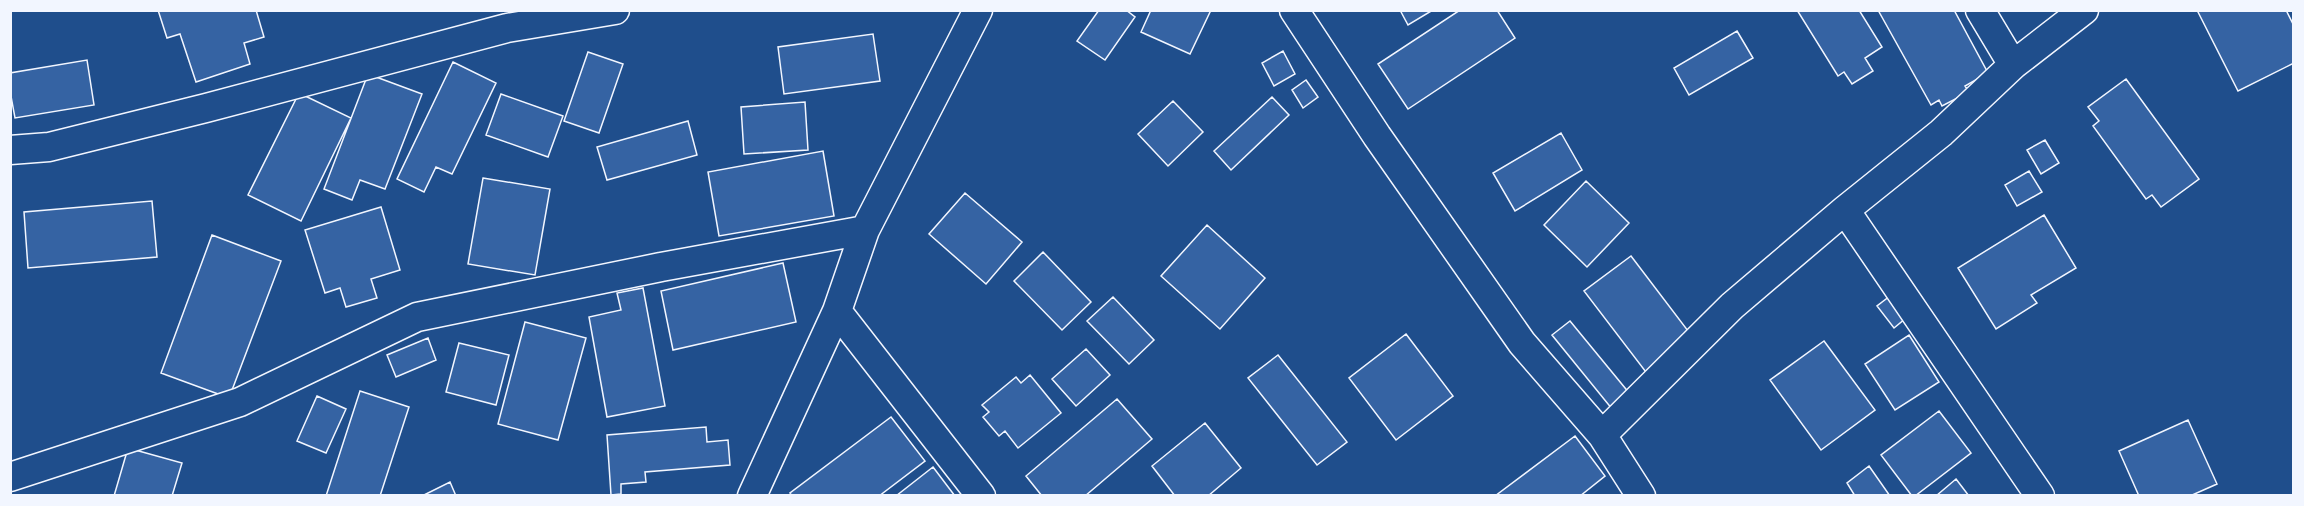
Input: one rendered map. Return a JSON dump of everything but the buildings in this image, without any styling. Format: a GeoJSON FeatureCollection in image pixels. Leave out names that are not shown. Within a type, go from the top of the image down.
{"type":"FeatureCollection","features":[{"type":"Feature","properties":{"kind":"street"},"geometry":{"type":"LineString","coordinates":[[10,150],[49,147],[507,28],[615,10]]}},
{"type":"Feature","properties":{"kind":"street"},"geometry":{"type":"LineString","coordinates":[[752,495],[837,310],[865,230],[978,10]]}},
{"type":"Feature","properties":{"kind":"street"},"geometry":{"type":"LineString","coordinates":[[1294,10],[1383,146],[1521,343],[1602,435],[1641,495]]}},
{"type":"Feature","properties":{"kind":"street"},"geometry":{"type":"LineString","coordinates":[[1980,10],[2013,65]]}},
{"type":"Feature","properties":{"kind":"street"},"geometry":{"type":"LineString","coordinates":[[1602,435],[1732,306],[1845,210],[1941,133],[2013,65],[2084,10]]}},
{"type":"Feature","properties":{"kind":"street"},"geometry":{"type":"LineString","coordinates":[[1845,210],[2040,495]]}},
{"type":"Feature","properties":{"kind":"street"},"geometry":{"type":"LineString","coordinates":[[10,477],[240,402],[417,317],[661,267],[865,230]]}},
{"type":"Feature","properties":{"kind":"street"},"geometry":{"type":"LineString","coordinates":[[837,310],[981,495]]}}]}
